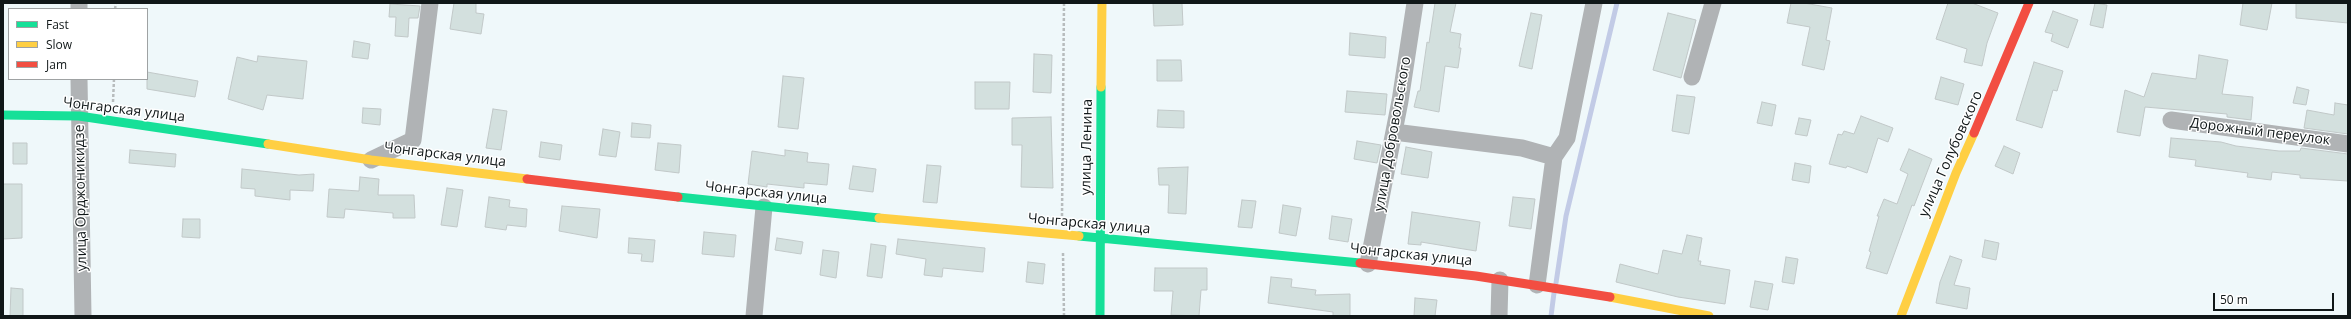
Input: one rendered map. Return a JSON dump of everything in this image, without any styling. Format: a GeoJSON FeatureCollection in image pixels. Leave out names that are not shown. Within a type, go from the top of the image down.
{"type":"FeatureCollection","features":[{"type":"Feature","properties":{"kind":"street"},"geometry":{"type":"LineString","coordinates":[[371,160],[413,140],[430,3]]}},
{"type":"Feature","properties":{"kind":"street","name":"улица Ленина"},"geometry":{"type":"LineString","coordinates":[[1100,316],[1102,3]]}},
{"type":"Feature","properties":{"kind":"street","name":"улица Добровольского"},"geometry":{"type":"LineString","coordinates":[[1368,264],[1394,132],[1416,3]]}},
{"type":"Feature","properties":{"kind":"street"},"geometry":{"type":"LineString","coordinates":[[1533,284],[1554,157],[1567,138],[1594,3]]}},
{"type":"Feature","properties":{"kind":"street"},"geometry":{"type":"LineString","coordinates":[[1692,77],[1713,3]]}},
{"type":"Feature","properties":{"kind":"street","name":"улица Голубовского"},"geometry":{"type":"LineString","coordinates":[[1901,316],[1956,173],[1994,90],[2029,3]]}},
{"type":"Feature","properties":{"kind":"street","name":"улица Орджоникидзе"},"geometry":{"type":"LineString","coordinates":[[79,80],[83,316]]}},
{"type":"Feature","properties":{"kind":"street","name":"Чонгарская улица"},"geometry":{"type":"LineString","coordinates":[[3,115],[79,116],[371,160],[764,207],[1368,264],[1533,284],[1709,316]]}},
{"type":"Feature","properties":{"kind":"street","name":"Дорожный переулок"},"geometry":{"type":"LineString","coordinates":[[2171,120],[2348,144]]}},
{"type":"Feature","properties":{"kind":"street"},"geometry":{"type":"LineString","coordinates":[[1394,132],[1522,148],[1554,157]]}},
{"type":"Feature","properties":{"kind":"street"},"geometry":{"type":"LineString","coordinates":[[754,316],[764,207]]}},
{"type":"Feature","properties":{"kind":"street"},"geometry":{"type":"LineString","coordinates":[[1499,316],[1500,280]]}},
{"type":"Feature","properties":{"kind":"path"},"geometry":{"type":"LineString","coordinates":[[1064,3],[1062,235],[1064,316]]}},
{"type":"Feature","properties":{"kind":"building"},"geometry":{"type":"Polygon","coordinates":[[[454,3],[476,3],[476,13],[484,14],[481,34],[450,29],[454,3]]]}},
{"type":"Feature","properties":{"kind":"building"},"geometry":{"type":"Polygon","coordinates":[[[1153,3],[1182,3],[1183,25],[1154,26],[1153,3]]]}},
{"type":"Feature","properties":{"kind":"building"},"geometry":{"type":"Polygon","coordinates":[[[1435,3],[1456,3],[1450,32],[1461,34],[1459,48],[1461,48],[1458,68],[1445,66],[1439,112],[1414,107],[1418,91],[1420,91],[1427,42],[1429,43],[1435,3]]]}},
{"type":"Feature","properties":{"kind":"building"},"geometry":{"type":"Polygon","coordinates":[[[1791,3],[1804,3],[1832,8],[1826,40],[1830,41],[1824,70],[1802,65],[1810,27],[1787,23],[1791,3]]]}},
{"type":"Feature","properties":{"kind":"building"},"geometry":{"type":"Polygon","coordinates":[[[1948,3],[1972,3],[1998,13],[1987,43],[1982,66],[1964,62],[1967,49],[1936,39],[1948,3]]]}},
{"type":"Feature","properties":{"kind":"building"},"geometry":{"type":"Polygon","coordinates":[[[2095,3],[2107,5],[2103,28],[2090,25],[2095,3]]]}},
{"type":"Feature","properties":{"kind":"building"},"geometry":{"type":"Polygon","coordinates":[[[2243,3],[2272,3],[2267,30],[2240,25],[2243,3]]]}},
{"type":"Feature","properties":{"kind":"building"},"geometry":{"type":"Polygon","coordinates":[[[2296,3],[2348,3],[2348,23],[2296,18],[2296,3]]]}},
{"type":"Feature","properties":{"kind":"building"},"geometry":{"type":"Polygon","coordinates":[[[390,4],[420,6],[418,18],[409,18],[408,37],[395,36],[396,17],[389,17],[390,4]]]}},
{"type":"Feature","properties":{"kind":"building"},"geometry":{"type":"Polygon","coordinates":[[[2053,11],[2078,20],[2068,48],[2051,41],[2053,34],[2045,32],[2053,11]]]}},
{"type":"Feature","properties":{"kind":"building"},"geometry":{"type":"Polygon","coordinates":[[[1531,13],[1542,15],[1532,69],[1519,66],[1531,13]]]}},
{"type":"Feature","properties":{"kind":"building"},"geometry":{"type":"Polygon","coordinates":[[[1668,13],[1696,20],[1681,78],[1653,70],[1668,13]]]}},
{"type":"Feature","properties":{"kind":"building"},"geometry":{"type":"Polygon","coordinates":[[[1350,33],[1386,37],[1385,58],[1349,55],[1350,33]]]}},
{"type":"Feature","properties":{"kind":"building"},"geometry":{"type":"Polygon","coordinates":[[[354,41],[370,44],[368,59],[352,57],[354,41]]]}},
{"type":"Feature","properties":{"kind":"building"},"geometry":{"type":"Polygon","coordinates":[[[1034,54],[1052,55],[1051,93],[1033,92],[1034,54]]]}},
{"type":"Feature","properties":{"kind":"building"},"geometry":{"type":"Polygon","coordinates":[[[2199,55],[2228,60],[2222,94],[2253,97],[2251,120],[2227,117],[2227,114],[2145,107],[2140,136],[2117,132],[2125,90],[2144,97],[2152,73],[2196,79],[2199,55]]]}},
{"type":"Feature","properties":{"kind":"building"},"geometry":{"type":"Polygon","coordinates":[[[258,56],[307,61],[303,99],[267,95],[263,110],[228,99],[237,57],[257,62],[258,56]]]}},
{"type":"Feature","properties":{"kind":"building"},"geometry":{"type":"Polygon","coordinates":[[[1157,60],[1181,60],[1182,81],[1157,81],[1157,60]]]}},
{"type":"Feature","properties":{"kind":"building"},"geometry":{"type":"Polygon","coordinates":[[[2034,62],[2063,71],[2057,91],[2053,90],[2042,128],[2016,120],[2034,62]]]}},
{"type":"Feature","properties":{"kind":"building"},"geometry":{"type":"Polygon","coordinates":[[[148,72],[198,81],[195,97],[147,89],[148,72]]]}},
{"type":"Feature","properties":{"kind":"building"},"geometry":{"type":"Polygon","coordinates":[[[783,76],[804,78],[798,129],[778,127],[783,76]]]}},
{"type":"Feature","properties":{"kind":"building"},"geometry":{"type":"Polygon","coordinates":[[[1941,77],[1964,84],[1958,105],[1935,99],[1941,77]]]}},
{"type":"Feature","properties":{"kind":"building"},"geometry":{"type":"Polygon","coordinates":[[[975,82],[1010,82],[1009,109],[975,109],[975,82]]]}},
{"type":"Feature","properties":{"kind":"building"},"geometry":{"type":"Polygon","coordinates":[[[2297,87],[2309,90],[2306,105],[2293,103],[2297,87]]]}},
{"type":"Feature","properties":{"kind":"building"},"geometry":{"type":"Polygon","coordinates":[[[1347,91],[1387,94],[1385,115],[1345,112],[1347,91]]]}},
{"type":"Feature","properties":{"kind":"building"},"geometry":{"type":"Polygon","coordinates":[[[1677,95],[1695,97],[1689,134],[1672,131],[1677,95]]]}},
{"type":"Feature","properties":{"kind":"building"},"geometry":{"type":"Polygon","coordinates":[[[1762,102],[1776,105],[1772,126],[1757,123],[1762,102]]]}},
{"type":"Feature","properties":{"kind":"building"},"geometry":{"type":"Polygon","coordinates":[[[2335,103],[2348,105],[2348,134],[2304,128],[2307,110],[2334,115],[2335,103]]]}},
{"type":"Feature","properties":{"kind":"building"},"geometry":{"type":"Polygon","coordinates":[[[363,108],[381,109],[380,125],[362,123],[363,108]]]}},
{"type":"Feature","properties":{"kind":"building"},"geometry":{"type":"Polygon","coordinates":[[[493,109],[507,111],[501,150],[486,148],[493,109]]]}},
{"type":"Feature","properties":{"kind":"building"},"geometry":{"type":"Polygon","coordinates":[[[1158,110],[1184,111],[1184,128],[1157,127],[1158,110]]]}},
{"type":"Feature","properties":{"kind":"building"},"geometry":{"type":"Polygon","coordinates":[[[1861,116],[1893,128],[1888,142],[1878,138],[1867,173],[1847,166],[1846,168],[1829,164],[1838,134],[1842,135],[1844,131],[1854,134],[1861,116]]]}},
{"type":"Feature","properties":{"kind":"building"},"geometry":{"type":"Polygon","coordinates":[[[1051,117],[1053,188],[1021,187],[1022,145],[1012,145],[1012,118],[1051,117]]]}},
{"type":"Feature","properties":{"kind":"building"},"geometry":{"type":"Polygon","coordinates":[[[1799,118],[1811,120],[1807,136],[1795,134],[1799,118]]]}},
{"type":"Feature","properties":{"kind":"building"},"geometry":{"type":"Polygon","coordinates":[[[632,123],[651,125],[650,138],[631,137],[632,123]]]}},
{"type":"Feature","properties":{"kind":"building"},"geometry":{"type":"Polygon","coordinates":[[[603,129],[620,132],[616,157],[599,155],[603,129]]]}},
{"type":"Feature","properties":{"kind":"building"},"geometry":{"type":"Polygon","coordinates":[[[2171,138],[2221,142],[2236,146],[2279,151],[2300,151],[2301,148],[2348,154],[2348,181],[2300,178],[2300,175],[2272,172],[2271,180],[2247,177],[2248,173],[2195,166],[2196,160],[2169,157],[2171,138]]]}},
{"type":"Feature","properties":{"kind":"building"},"geometry":{"type":"Polygon","coordinates":[[[1357,141],[1381,145],[1377,163],[1354,159],[1357,141]]]}},
{"type":"Feature","properties":{"kind":"building"},"geometry":{"type":"Polygon","coordinates":[[[541,142],[562,145],[560,160],[539,157],[541,142]]]}},
{"type":"Feature","properties":{"kind":"building"},"geometry":{"type":"Polygon","coordinates":[[[13,143],[27,143],[27,164],[13,164],[13,143]]]}},
{"type":"Feature","properties":{"kind":"building"},"geometry":{"type":"Polygon","coordinates":[[[658,143],[681,145],[679,173],[655,170],[658,143]]]}},
{"type":"Feature","properties":{"kind":"building"},"geometry":{"type":"Polygon","coordinates":[[[2004,146],[2020,153],[2013,174],[1995,166],[2004,146]]]}},
{"type":"Feature","properties":{"kind":"building"},"geometry":{"type":"Polygon","coordinates":[[[1406,147],[1432,152],[1428,178],[1401,174],[1406,147]]]}},
{"type":"Feature","properties":{"kind":"building"},"geometry":{"type":"Polygon","coordinates":[[[1909,149],[1932,159],[1914,206],[1912,205],[1887,274],[1866,268],[1871,252],[1869,251],[1879,216],[1877,216],[1884,199],[1897,204],[1908,174],[1900,170],[1909,149]]]}},
{"type":"Feature","properties":{"kind":"building"},"geometry":{"type":"Polygon","coordinates":[[[130,150],[176,154],[175,167],[129,163],[130,150]]]}},
{"type":"Feature","properties":{"kind":"building"},"geometry":{"type":"Polygon","coordinates":[[[785,150],[808,153],[807,162],[829,164],[827,185],[804,183],[804,188],[767,184],[767,187],[748,184],[752,151],[785,156],[785,150]]]}},
{"type":"Feature","properties":{"kind":"building"},"geometry":{"type":"Polygon","coordinates":[[[1795,163],[1811,166],[1809,183],[1792,180],[1795,163]]]}},
{"type":"Feature","properties":{"kind":"building"},"geometry":{"type":"Polygon","coordinates":[[[927,165],[941,166],[937,203],[923,202],[927,165]]]}},
{"type":"Feature","properties":{"kind":"building"},"geometry":{"type":"Polygon","coordinates":[[[853,166],[876,169],[873,192],[849,189],[853,166]]]}},
{"type":"Feature","properties":{"kind":"building"},"geometry":{"type":"Polygon","coordinates":[[[1188,167],[1186,214],[1168,213],[1169,185],[1159,185],[1158,168],[1188,167]]]}},
{"type":"Feature","properties":{"kind":"building"},"geometry":{"type":"Polygon","coordinates":[[[242,169],[299,175],[314,174],[313,191],[290,190],[290,200],[255,196],[255,189],[241,188],[242,169]]]}},
{"type":"Feature","properties":{"kind":"building"},"geometry":{"type":"Polygon","coordinates":[[[360,177],[379,179],[378,195],[414,195],[415,218],[393,218],[393,213],[345,209],[344,218],[327,217],[329,189],[359,191],[360,177]]]}},
{"type":"Feature","properties":{"kind":"building"},"geometry":{"type":"Polygon","coordinates":[[[3,184],[22,184],[22,238],[3,239],[3,184]]]}},
{"type":"Feature","properties":{"kind":"building"},"geometry":{"type":"Polygon","coordinates":[[[447,188],[463,190],[457,227],[441,225],[447,188]]]}},
{"type":"Feature","properties":{"kind":"building"},"geometry":{"type":"Polygon","coordinates":[[[489,197],[510,200],[509,207],[527,209],[526,227],[507,225],[506,230],[485,227],[489,197]]]}},
{"type":"Feature","properties":{"kind":"building"},"geometry":{"type":"Polygon","coordinates":[[[1513,197],[1535,199],[1531,229],[1509,226],[1513,197]]]}},
{"type":"Feature","properties":{"kind":"building"},"geometry":{"type":"Polygon","coordinates":[[[1242,200],[1256,201],[1252,228],[1238,227],[1242,200]]]}},
{"type":"Feature","properties":{"kind":"building"},"geometry":{"type":"Polygon","coordinates":[[[1283,205],[1301,208],[1296,236],[1279,233],[1283,205]]]}},
{"type":"Feature","properties":{"kind":"building"},"geometry":{"type":"Polygon","coordinates":[[[562,206],[600,209],[597,238],[559,231],[562,206]]]}},
{"type":"Feature","properties":{"kind":"building"},"geometry":{"type":"Polygon","coordinates":[[[1412,212],[1480,222],[1476,251],[1421,242],[1421,245],[1408,244],[1412,212]]]}},
{"type":"Feature","properties":{"kind":"building"},"geometry":{"type":"Polygon","coordinates":[[[1332,216],[1352,219],[1348,242],[1329,239],[1332,216]]]}},
{"type":"Feature","properties":{"kind":"building"},"geometry":{"type":"Polygon","coordinates":[[[183,219],[200,219],[200,238],[182,237],[183,219]]]}},
{"type":"Feature","properties":{"kind":"building"},"geometry":{"type":"Polygon","coordinates":[[[704,232],[736,235],[734,257],[702,254],[704,232]]]}},
{"type":"Feature","properties":{"kind":"building"},"geometry":{"type":"Polygon","coordinates":[[[1687,235],[1702,238],[1698,261],[1701,261],[1700,265],[1730,270],[1725,304],[1678,297],[1616,282],[1620,264],[1658,274],[1663,250],[1682,254],[1687,235]]]}},
{"type":"Feature","properties":{"kind":"building"},"geometry":{"type":"Polygon","coordinates":[[[629,238],[655,240],[653,262],[641,261],[642,254],[628,253],[629,238]]]}},
{"type":"Feature","properties":{"kind":"building"},"geometry":{"type":"Polygon","coordinates":[[[777,238],[803,242],[801,254],[775,250],[777,238]]]}},
{"type":"Feature","properties":{"kind":"building"},"geometry":{"type":"Polygon","coordinates":[[[898,239],[985,248],[983,272],[943,268],[942,277],[924,275],[926,259],[896,254],[898,239]]]}},
{"type":"Feature","properties":{"kind":"building"},"geometry":{"type":"Polygon","coordinates":[[[1985,240],[1999,243],[1996,260],[1982,257],[1985,240]]]}},
{"type":"Feature","properties":{"kind":"building"},"geometry":{"type":"Polygon","coordinates":[[[871,244],[886,246],[882,278],[867,276],[871,244]]]}},
{"type":"Feature","properties":{"kind":"building"},"geometry":{"type":"Polygon","coordinates":[[[823,250],[839,252],[836,278],[820,275],[823,250]]]}},
{"type":"Feature","properties":{"kind":"building"},"geometry":{"type":"Polygon","coordinates":[[[1950,256],[1962,260],[1954,285],[1970,288],[1967,309],[1936,303],[1940,282],[1950,256]]]}},
{"type":"Feature","properties":{"kind":"building"},"geometry":{"type":"Polygon","coordinates":[[[1786,257],[1798,259],[1794,284],[1782,282],[1786,257]]]}},
{"type":"Feature","properties":{"kind":"building"},"geometry":{"type":"Polygon","coordinates":[[[1028,262],[1045,264],[1043,284],[1026,282],[1028,262]]]}},
{"type":"Feature","properties":{"kind":"building"},"geometry":{"type":"Polygon","coordinates":[[[1155,268],[1207,268],[1207,290],[1201,290],[1199,316],[1171,315],[1173,291],[1154,291],[1155,268]]]}},
{"type":"Feature","properties":{"kind":"building"},"geometry":{"type":"Polygon","coordinates":[[[1271,277],[1292,279],[1291,287],[1316,290],[1315,295],[1350,294],[1350,316],[1333,316],[1333,312],[1268,303],[1271,277]]]}},
{"type":"Feature","properties":{"kind":"building"},"geometry":{"type":"Polygon","coordinates":[[[1755,281],[1773,284],[1768,310],[1750,307],[1755,281]]]}},
{"type":"Feature","properties":{"kind":"building"},"geometry":{"type":"Polygon","coordinates":[[[11,288],[23,289],[23,316],[10,316],[11,288]]]}},
{"type":"Feature","properties":{"kind":"building"},"geometry":{"type":"Polygon","coordinates":[[[1415,298],[1437,300],[1435,316],[1414,316],[1415,298]]]}},
{"type":"Feature","properties":{"kind":"waterway"},"geometry":{"type":"LineString","coordinates":[[1556,283],[1566,216],[1617,3]]}},
{"type":"Feature","properties":{"kind":"waterway"},"geometry":{"type":"LineString","coordinates":[[1551,316],[1554,293]]}},
{"type":"Feature","properties":{"kind":"traffic: fast"},"geometry":{"type":"LineString","coordinates":[[1100,316],[1101,87]]}},
{"type":"Feature","properties":{"kind":"traffic: fast"},"geometry":{"type":"LineString","coordinates":[[3,115],[79,116],[268,144]]}},
{"type":"Feature","properties":{"kind":"traffic: fast"},"geometry":{"type":"LineString","coordinates":[[678,197],[879,218]]}},
{"type":"Feature","properties":{"kind":"traffic: fast"},"geometry":{"type":"LineString","coordinates":[[1079,236],[1360,263]]}},
{"type":"Feature","properties":{"kind":"traffic: slow"},"geometry":{"type":"LineString","coordinates":[[1101,87],[1102,3]]}},
{"type":"Feature","properties":{"kind":"traffic: slow"},"geometry":{"type":"LineString","coordinates":[[1901,316],[1956,173],[1974,133]]}},
{"type":"Feature","properties":{"kind":"traffic: slow"},"geometry":{"type":"LineString","coordinates":[[268,144],[371,160],[527,179]]}},
{"type":"Feature","properties":{"kind":"traffic: slow"},"geometry":{"type":"LineString","coordinates":[[879,218],[1079,236]]}},
{"type":"Feature","properties":{"kind":"traffic: slow"},"geometry":{"type":"LineString","coordinates":[[1610,297],[1709,316]]}},
{"type":"Feature","properties":{"kind":"traffic: jam"},"geometry":{"type":"LineString","coordinates":[[1974,133],[2029,3]]}},
{"type":"Feature","properties":{"kind":"traffic: jam"},"geometry":{"type":"LineString","coordinates":[[527,179],[678,197]]}},
{"type":"Feature","properties":{"kind":"traffic: jam"},"geometry":{"type":"LineString","coordinates":[[1360,263],[1476,276],[1610,297]]}}]}
